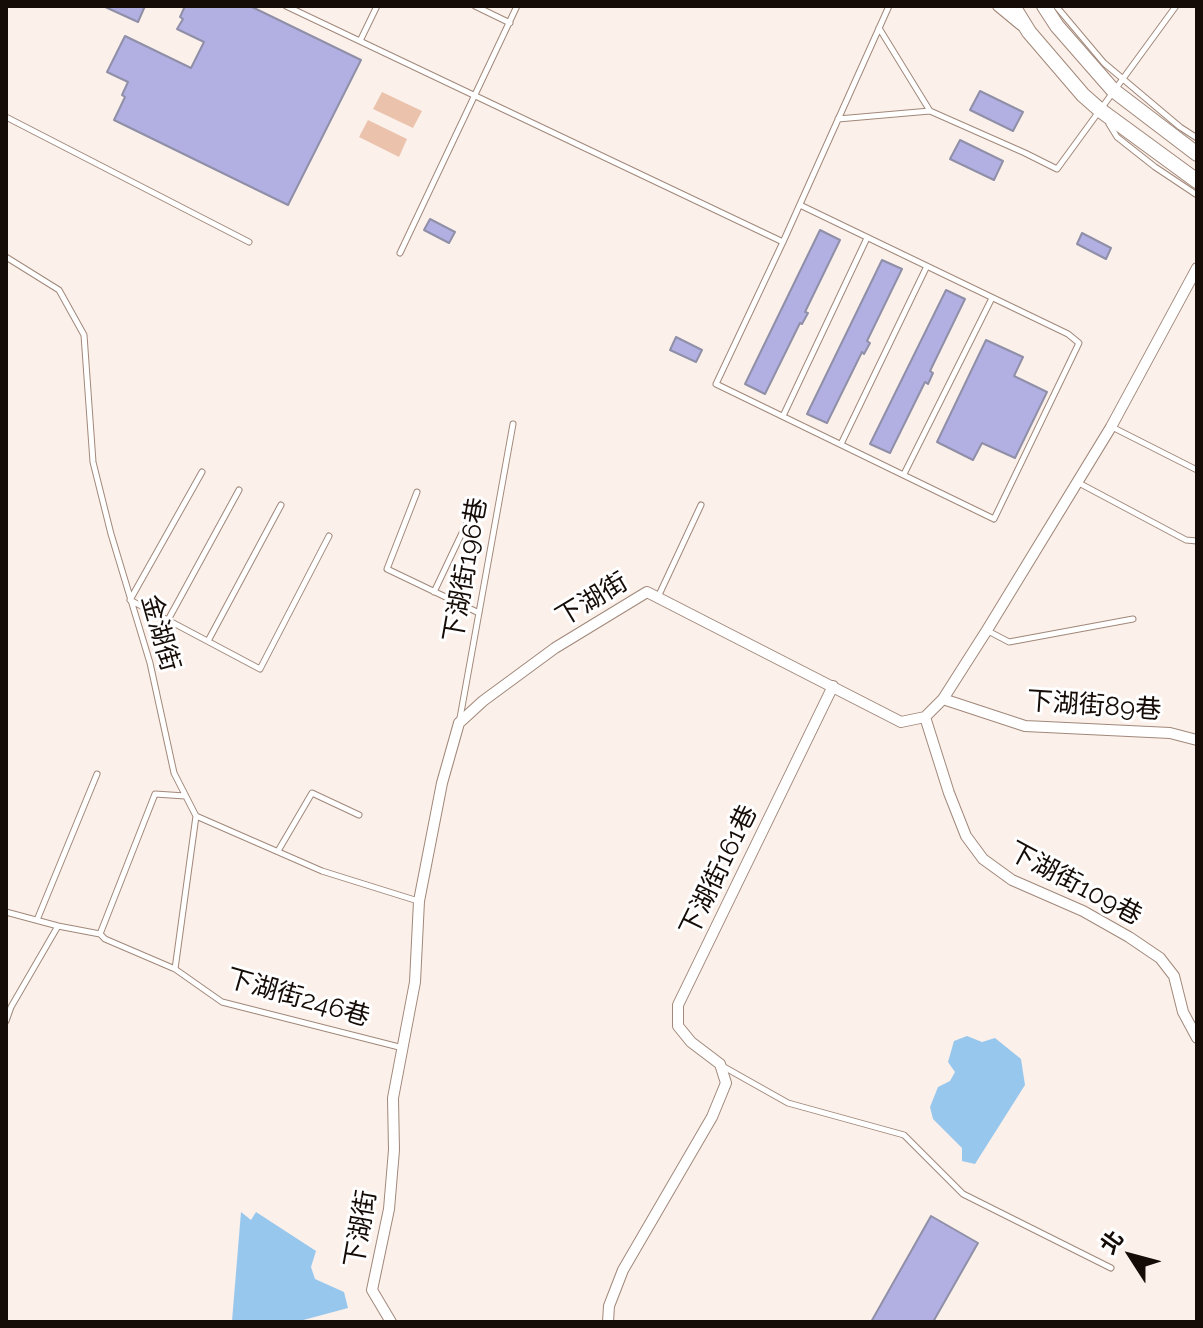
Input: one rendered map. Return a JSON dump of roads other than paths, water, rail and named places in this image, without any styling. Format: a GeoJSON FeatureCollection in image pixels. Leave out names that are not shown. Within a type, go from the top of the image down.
{"type":"FeatureCollection","features":[{"type":"Feature","properties":{"kind":"main road"},"geometry":{"type":"LineString","coordinates":[[1013,6],[1029,32],[1100,110],[1197,181]]}},
{"type":"Feature","properties":{"kind":"main road"},"geometry":{"type":"LineString","coordinates":[[1044,6],[1057,26],[1174,137],[1197,154]]}},
{"type":"Feature","properties":{"kind":"street"},"geometry":{"type":"LineString","coordinates":[[998,6],[1029,32]]}},
{"type":"Feature","properties":{"kind":"street"},"geometry":{"type":"LineString","coordinates":[[925,717],[943,699],[1111,427],[1194,280],[1197,268]]}},
{"type":"Feature","properties":{"kind":"street","name":"下湖街"},"geometry":{"type":"LineString","coordinates":[[391,1322],[372,1290],[389,1209],[394,1150],[393,1098],[415,982],[419,901],[442,783],[459,723],[483,701],[568,640],[647,592],[901,722],[925,717]]}},
{"type":"Feature","properties":{"kind":"street","name":"下湖街161巷"},"geometry":{"type":"LineString","coordinates":[[720,1064],[691,1042],[678,1026],[678,1005],[833,686]]}},
{"type":"Feature","properties":{"kind":"street","name":"下湖街89巷"},"geometry":{"type":"LineString","coordinates":[[943,699],[1025,726],[1170,733],[1197,740]]}},
{"type":"Feature","properties":{"kind":"street","name":"下湖街109巷"},"geometry":{"type":"LineString","coordinates":[[925,717],[966,836],[983,859],[1012,880],[1083,911],[1160,958],[1174,976],[1183,1012],[1197,1038]]}},
{"type":"Feature","properties":{"kind":"street"},"geometry":{"type":"LineString","coordinates":[[608,1322],[609,1306],[623,1270],[712,1117],[726,1083],[720,1064]]}},
{"type":"Feature","properties":{"kind":"lane"},"geometry":{"type":"LineString","coordinates":[[288,6],[783,242]]}},
{"type":"Feature","properties":{"kind":"lane"},"geometry":{"type":"LineString","coordinates":[[360,41],[377,6]]}},
{"type":"Feature","properties":{"kind":"lane"},"geometry":{"type":"LineString","coordinates":[[475,6],[510,23]]}},
{"type":"Feature","properties":{"kind":"lane"},"geometry":{"type":"LineString","coordinates":[[400,253],[517,6]]}},
{"type":"Feature","properties":{"kind":"lane"},"geometry":{"type":"LineString","coordinates":[[800,205],[1068,334],[1079,343],[994,519],[716,384],[889,6]]}},
{"type":"Feature","properties":{"kind":"lane"},"geometry":{"type":"LineString","coordinates":[[1056,6],[1118,84],[1197,138]]}},
{"type":"Feature","properties":{"kind":"lane"},"geometry":{"type":"LineString","coordinates":[[838,119],[930,111],[1057,169],[1176,6]]}},
{"type":"Feature","properties":{"kind":"lane"},"geometry":{"type":"LineString","coordinates":[[879,28],[930,111]]}},
{"type":"Feature","properties":{"kind":"lane"},"geometry":{"type":"LineString","coordinates":[[1100,110],[1117,137],[1197,195]]}},
{"type":"Feature","properties":{"kind":"lane"},"geometry":{"type":"LineString","coordinates":[[6,117],[249,242]]}},
{"type":"Feature","properties":{"kind":"lane"},"geometry":{"type":"LineString","coordinates":[[783,416],[867,238]]}},
{"type":"Feature","properties":{"kind":"lane","name":"金湖街"},"geometry":{"type":"LineString","coordinates":[[6,257],[59,290],[84,335],[93,462],[150,663],[174,773],[196,816]]}},
{"type":"Feature","properties":{"kind":"lane"},"geometry":{"type":"LineString","coordinates":[[841,444],[927,266]]}},
{"type":"Feature","properties":{"kind":"lane"},"geometry":{"type":"LineString","coordinates":[[904,474],[992,298]]}},
{"type":"Feature","properties":{"kind":"lane","name":"下湖街196巷"},"geometry":{"type":"LineString","coordinates":[[459,723],[513,424]]}},
{"type":"Feature","properties":{"kind":"lane"},"geometry":{"type":"LineString","coordinates":[[1111,427],[1197,470]]}},
{"type":"Feature","properties":{"kind":"lane"},"geometry":{"type":"LineString","coordinates":[[202,472],[130,600],[260,669],[329,536]]}},
{"type":"Feature","properties":{"kind":"lane"},"geometry":{"type":"LineString","coordinates":[[1076,481],[1186,540],[1197,541]]}},
{"type":"Feature","properties":{"kind":"lane"},"geometry":{"type":"LineString","coordinates":[[168,620],[239,490]]}},
{"type":"Feature","properties":{"kind":"lane"},"geometry":{"type":"LineString","coordinates":[[417,492],[387,569],[479,613]]}},
{"type":"Feature","properties":{"kind":"lane"},"geometry":{"type":"LineString","coordinates":[[208,641],[281,505]]}},
{"type":"Feature","properties":{"kind":"lane"},"geometry":{"type":"LineString","coordinates":[[658,598],[701,505]]}},
{"type":"Feature","properties":{"kind":"lane"},"geometry":{"type":"LineString","coordinates":[[434,592],[471,514]]}},
{"type":"Feature","properties":{"kind":"lane"},"geometry":{"type":"LineString","coordinates":[[987,630],[1009,642],[1133,619]]}},
{"type":"Feature","properties":{"kind":"lane"},"geometry":{"type":"LineString","coordinates":[[37,920],[97,774]]}},
{"type":"Feature","properties":{"kind":"lane"},"geometry":{"type":"LineString","coordinates":[[278,851],[312,793],[359,815]]}},
{"type":"Feature","properties":{"kind":"lane"},"geometry":{"type":"LineString","coordinates":[[100,934],[155,794],[186,797]]}},
{"type":"Feature","properties":{"kind":"lane"},"geometry":{"type":"LineString","coordinates":[[175,969],[196,816],[322,871],[419,901]]}},
{"type":"Feature","properties":{"kind":"lane","name":"下湖街246巷"},"geometry":{"type":"LineString","coordinates":[[6,912],[100,934],[105,939],[175,969],[222,1002],[404,1049]]}},
{"type":"Feature","properties":{"kind":"lane"},"geometry":{"type":"LineString","coordinates":[[6,1021],[58,926]]}},
{"type":"Feature","properties":{"kind":"lane"},"geometry":{"type":"LineString","coordinates":[[720,1064],[788,1103],[904,1135],[963,1194],[1111,1268]]}},
{"type":"Feature","properties":{"kind":"water"},"geometry":{"type":"Polygon","coordinates":[[[967,1036],[982,1042],[995,1038],[1021,1059],[1025,1085],[975,1164],[962,1161],[962,1148],[933,1119],[930,1107],[938,1087],[950,1081],[955,1072],[948,1062],[954,1041],[967,1036]]]}},
{"type":"Feature","properties":{"kind":"water"},"geometry":{"type":"Polygon","coordinates":[[[241,1212],[251,1220],[256,1212],[316,1251],[311,1267],[315,1279],[344,1292],[348,1308],[296,1322],[232,1321],[241,1212]]]}}]}
